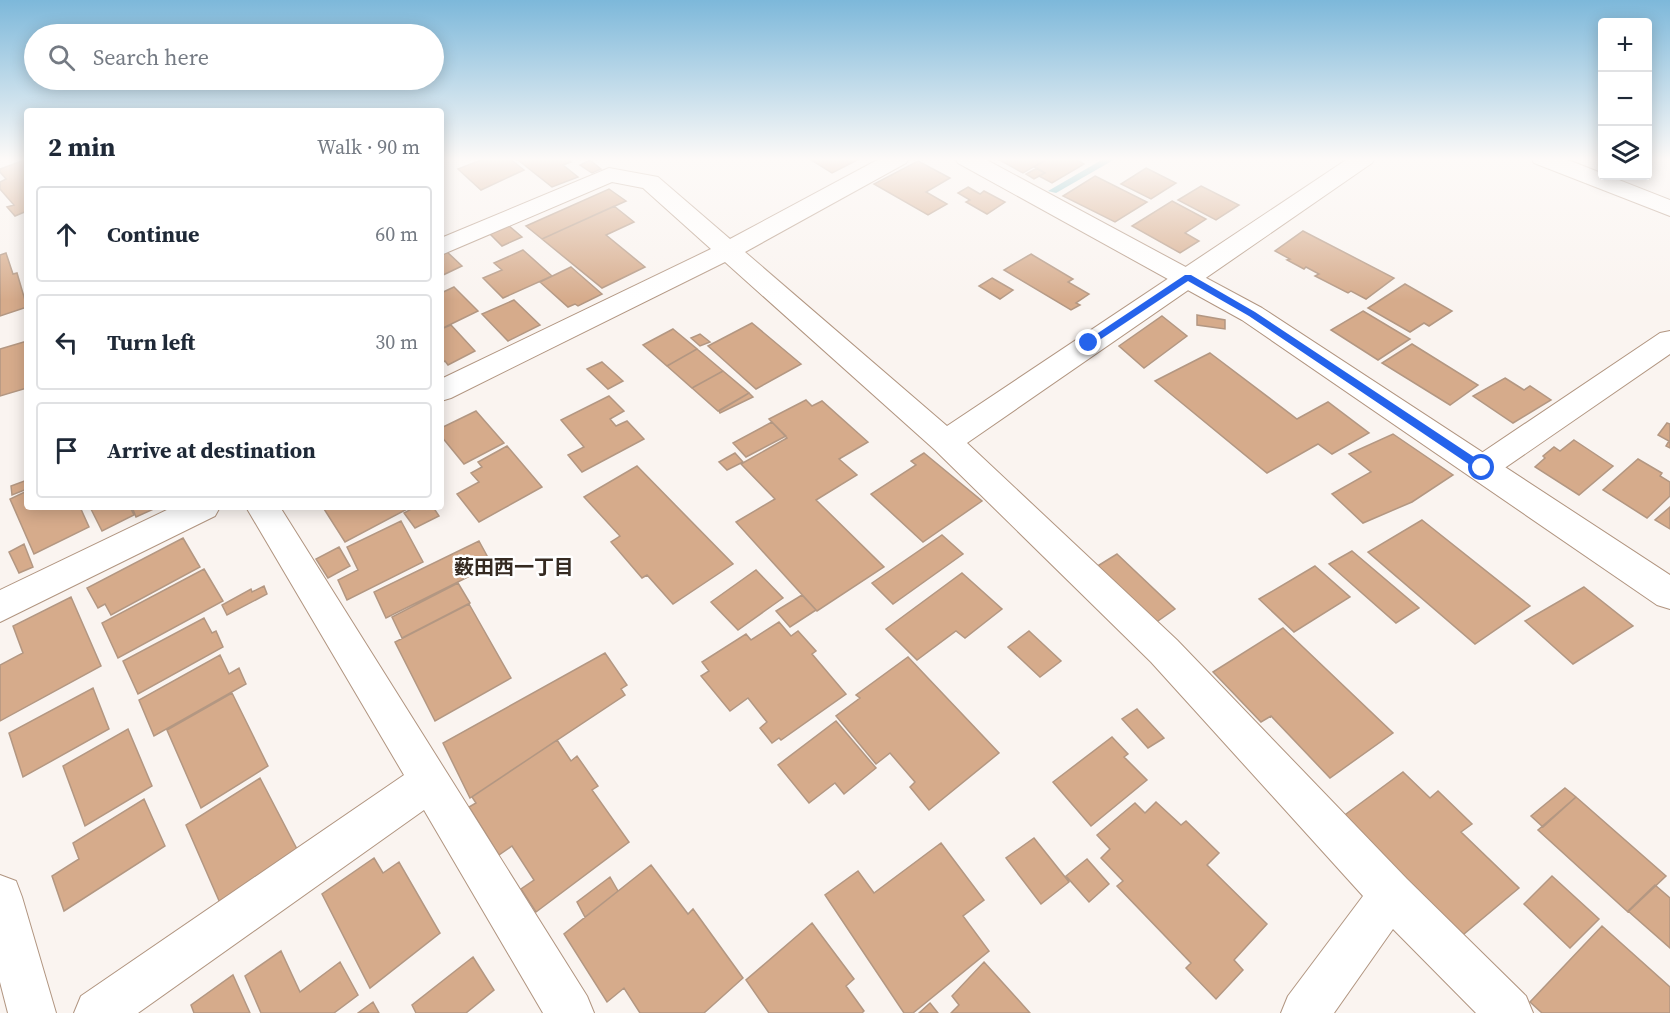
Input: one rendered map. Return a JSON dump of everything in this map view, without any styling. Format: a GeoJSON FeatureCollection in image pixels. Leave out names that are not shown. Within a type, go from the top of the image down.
{"type":"FeatureCollection","features":[{"type":"Feature","properties":{"kind":"street"},"geometry":{"type":"LineString","coordinates":[[444,247],[539,205]]}},
{"type":"Feature","properties":{"kind":"street"},"geometry":{"type":"LineString","coordinates":[[677,205],[946,442],[1164,651],[1391,895],[1509,1013]]}},
{"type":"Feature","properties":{"kind":"street"},"geometry":{"type":"LineString","coordinates":[[444,390],[729,250],[811,205]]}},
{"type":"Feature","properties":{"kind":"street"},"geometry":{"type":"LineString","coordinates":[[1054,205],[1252,314],[1670,594]]}},
{"type":"Feature","properties":{"kind":"street"},"geometry":{"type":"LineString","coordinates":[[946,442],[1294,205]]}},
{"type":"Feature","properties":{"kind":"street"},"geometry":{"type":"LineString","coordinates":[[1482,468],[1670,340]]}},
{"type":"Feature","properties":{"kind":"street"},"geometry":{"type":"LineString","coordinates":[[0,607],[197,510]]}},
{"type":"Feature","properties":{"kind":"street"},"geometry":{"type":"LineString","coordinates":[[265,510],[570,1013]]}},
{"type":"Feature","properties":{"kind":"street"},"geometry":{"type":"LineString","coordinates":[[98,1013],[429,782]]}},
{"type":"Feature","properties":{"kind":"street"},"geometry":{"type":"LineString","coordinates":[[1305,1013],[1391,895]]}},
{"type":"Feature","properties":{"kind":"street"},"geometry":{"type":"LineString","coordinates":[[0,897],[32,1013]]}},
{"type":"Feature","properties":{"kind":"building"},"geometry":{"type":"Polygon","coordinates":[[[24,205],[24,212],[15,216],[7,207],[24,205]]]}},
{"type":"Feature","properties":{"kind":"building"},"geometry":{"type":"Polygon","coordinates":[[[572,205],[617,205],[542,239],[526,226],[572,205]]]}},
{"type":"Feature","properties":{"kind":"building"},"geometry":{"type":"Polygon","coordinates":[[[911,205],[945,205],[928,215],[911,205]]]}},
{"type":"Feature","properties":{"kind":"building"},"geometry":{"type":"Polygon","coordinates":[[[972,205],[1000,205],[987,214],[972,205]]]}},
{"type":"Feature","properties":{"kind":"building"},"geometry":{"type":"Polygon","coordinates":[[[1082,205],[1142,205],[1115,222],[1082,205]]]}},
{"type":"Feature","properties":{"kind":"building"},"geometry":{"type":"Polygon","coordinates":[[[1165,205],[1180,205],[1206,219],[1185,233],[1199,241],[1180,253],[1132,226],[1165,205]]]}},
{"type":"Feature","properties":{"kind":"building"},"geometry":{"type":"Polygon","coordinates":[[[1188,205],[1239,205],[1216,220],[1188,205]]]}},
{"type":"Feature","properties":{"kind":"building"},"geometry":{"type":"Polygon","coordinates":[[[614,206],[634,222],[606,235],[645,267],[602,288],[542,239],[614,206]]]}},
{"type":"Feature","properties":{"kind":"building"},"geometry":{"type":"Polygon","coordinates":[[[508,225],[522,237],[502,246],[489,233],[508,225]]]}},
{"type":"Feature","properties":{"kind":"building"},"geometry":{"type":"Polygon","coordinates":[[[1303,231],[1394,278],[1366,299],[1351,291],[1348,293],[1315,276],[1319,274],[1306,267],[1304,269],[1275,251],[1303,231]]]}},
{"type":"Feature","properties":{"kind":"building"},"geometry":{"type":"Polygon","coordinates":[[[444,250],[462,266],[444,275],[444,250]]]}},
{"type":"Feature","properties":{"kind":"building"},"geometry":{"type":"Polygon","coordinates":[[[523,250],[552,276],[503,298],[483,278],[502,270],[494,263],[523,250]]]}},
{"type":"Feature","properties":{"kind":"building"},"geometry":{"type":"Polygon","coordinates":[[[6,253],[13,274],[17,273],[24,297],[24,308],[0,316],[0,255],[6,253]]]}},
{"type":"Feature","properties":{"kind":"building"},"geometry":{"type":"Polygon","coordinates":[[[1031,254],[1073,279],[1068,282],[1089,294],[1076,303],[1080,305],[1071,310],[1004,270],[1031,254]]]}},
{"type":"Feature","properties":{"kind":"building"},"geometry":{"type":"Polygon","coordinates":[[[571,267],[602,294],[578,306],[575,304],[568,307],[540,282],[571,267]]]}},
{"type":"Feature","properties":{"kind":"building"},"geometry":{"type":"Polygon","coordinates":[[[992,278],[1013,290],[1000,299],[979,286],[992,278]]]}},
{"type":"Feature","properties":{"kind":"building"},"geometry":{"type":"Polygon","coordinates":[[[1405,284],[1452,311],[1429,326],[1424,323],[1410,332],[1368,308],[1405,284]]]}},
{"type":"Feature","properties":{"kind":"building"},"geometry":{"type":"Polygon","coordinates":[[[454,287],[478,311],[444,328],[444,292],[454,287]]]}},
{"type":"Feature","properties":{"kind":"building"},"geometry":{"type":"Polygon","coordinates":[[[514,300],[540,325],[508,341],[482,314],[514,300]]]}},
{"type":"Feature","properties":{"kind":"building"},"geometry":{"type":"Polygon","coordinates":[[[1363,311],[1410,339],[1378,360],[1331,330],[1363,311]]]}},
{"type":"Feature","properties":{"kind":"building"},"geometry":{"type":"Polygon","coordinates":[[[1197,315],[1225,320],[1225,329],[1197,325],[1197,315]]]}},
{"type":"Feature","properties":{"kind":"building"},"geometry":{"type":"Polygon","coordinates":[[[1162,316],[1187,336],[1144,368],[1119,346],[1162,316]]]}},
{"type":"Feature","properties":{"kind":"building"},"geometry":{"type":"Polygon","coordinates":[[[752,323],[801,364],[756,389],[708,346],[752,323]]]}},
{"type":"Feature","properties":{"kind":"building"},"geometry":{"type":"Polygon","coordinates":[[[451,325],[475,351],[448,365],[444,362],[444,328],[451,325]]]}},
{"type":"Feature","properties":{"kind":"building"},"geometry":{"type":"Polygon","coordinates":[[[673,329],[697,349],[667,366],[643,345],[673,329]]]}},
{"type":"Feature","properties":{"kind":"building"},"geometry":{"type":"Polygon","coordinates":[[[700,334],[710,342],[700,346],[691,338],[700,334]]]}},
{"type":"Feature","properties":{"kind":"building"},"geometry":{"type":"Polygon","coordinates":[[[24,342],[24,389],[0,396],[0,349],[24,342]]]}},
{"type":"Feature","properties":{"kind":"building"},"geometry":{"type":"Polygon","coordinates":[[[1412,344],[1478,385],[1450,405],[1382,363],[1412,344]]]}},
{"type":"Feature","properties":{"kind":"building"},"geometry":{"type":"Polygon","coordinates":[[[697,349],[723,371],[692,388],[667,366],[697,349]]]}},
{"type":"Feature","properties":{"kind":"building"},"geometry":{"type":"Polygon","coordinates":[[[1210,353],[1297,419],[1328,402],[1369,433],[1332,454],[1318,444],[1267,473],[1155,381],[1210,353]]]}},
{"type":"Feature","properties":{"kind":"building"},"geometry":{"type":"Polygon","coordinates":[[[602,362],[623,381],[608,389],[587,369],[602,362]]]}},
{"type":"Feature","properties":{"kind":"building"},"geometry":{"type":"Polygon","coordinates":[[[723,371],[749,393],[718,411],[692,388],[723,371]]]}},
{"type":"Feature","properties":{"kind":"building"},"geometry":{"type":"Polygon","coordinates":[[[1505,378],[1524,390],[1530,386],[1551,400],[1513,423],[1473,396],[1505,378]]]}},
{"type":"Feature","properties":{"kind":"building"},"geometry":{"type":"Polygon","coordinates":[[[749,393],[753,397],[720,413],[719,411],[749,393]]]}},
{"type":"Feature","properties":{"kind":"building"},"geometry":{"type":"Polygon","coordinates":[[[609,396],[624,411],[610,419],[616,426],[627,421],[644,439],[582,472],[568,455],[584,447],[561,420],[609,396]]]}},
{"type":"Feature","properties":{"kind":"building"},"geometry":{"type":"Polygon","coordinates":[[[806,400],[812,406],[822,401],[868,442],[839,459],[857,475],[816,500],[884,567],[817,611],[736,522],[775,499],[741,464],[787,438],[769,419],[806,400]]]}},
{"type":"Feature","properties":{"kind":"building"},"geometry":{"type":"Polygon","coordinates":[[[476,411],[504,443],[464,464],[444,440],[444,427],[476,411]]]}},
{"type":"Feature","properties":{"kind":"building"},"geometry":{"type":"Polygon","coordinates":[[[772,422],[786,436],[746,457],[733,443],[772,422]]]}},
{"type":"Feature","properties":{"kind":"building"},"geometry":{"type":"Polygon","coordinates":[[[1667,423],[1670,424],[1670,448],[1666,446],[1669,441],[1658,435],[1667,423]]]}},
{"type":"Feature","properties":{"kind":"building"},"geometry":{"type":"Polygon","coordinates":[[[1393,434],[1453,475],[1412,502],[1363,523],[1332,494],[1371,472],[1349,454],[1393,434]]]}},
{"type":"Feature","properties":{"kind":"building"},"geometry":{"type":"Polygon","coordinates":[[[1574,440],[1613,466],[1579,495],[1535,467],[1554,447],[1560,451],[1574,440]]]}},
{"type":"Feature","properties":{"kind":"building"},"geometry":{"type":"Polygon","coordinates":[[[507,446],[542,487],[479,522],[457,494],[479,482],[471,473],[482,467],[478,462],[507,446]]]}},
{"type":"Feature","properties":{"kind":"building"},"geometry":{"type":"Polygon","coordinates":[[[735,453],[743,462],[727,470],[719,462],[735,453]]]}},
{"type":"Feature","properties":{"kind":"building"},"geometry":{"type":"Polygon","coordinates":[[[924,453],[982,501],[923,542],[871,494],[916,465],[911,461],[924,453]]]}},
{"type":"Feature","properties":{"kind":"building"},"geometry":{"type":"Polygon","coordinates":[[[1638,459],[1662,473],[1660,476],[1670,482],[1670,496],[1647,518],[1603,490],[1638,459]]]}},
{"type":"Feature","properties":{"kind":"building"},"geometry":{"type":"Polygon","coordinates":[[[637,466],[733,564],[673,604],[647,575],[642,578],[611,542],[620,536],[584,497],[637,466]]]}},
{"type":"Feature","properties":{"kind":"building"},"geometry":{"type":"Polygon","coordinates":[[[24,481],[24,490],[12,495],[11,486],[24,481]]]}},
{"type":"Feature","properties":{"kind":"building"},"geometry":{"type":"Polygon","coordinates":[[[24,492],[24,510],[81,510],[89,527],[34,554],[10,499],[24,492]]]}},
{"type":"Feature","properties":{"kind":"building"},"geometry":{"type":"Polygon","coordinates":[[[1670,507],[1670,529],[1655,520],[1670,507]]]}},
{"type":"Feature","properties":{"kind":"building"},"geometry":{"type":"Polygon","coordinates":[[[92,510],[132,510],[134,515],[102,531],[92,510]]]}},
{"type":"Feature","properties":{"kind":"building"},"geometry":{"type":"Polygon","coordinates":[[[133,510],[151,510],[136,517],[133,510]]]}},
{"type":"Feature","properties":{"kind":"building"},"geometry":{"type":"Polygon","coordinates":[[[325,510],[405,510],[345,542],[325,510]]]}},
{"type":"Feature","properties":{"kind":"building"},"geometry":{"type":"Polygon","coordinates":[[[410,510],[435,510],[439,516],[415,528],[404,513],[410,510]]]}},
{"type":"Feature","properties":{"kind":"building"},"geometry":{"type":"Polygon","coordinates":[[[1422,520],[1530,606],[1475,644],[1368,552],[1422,520]]]}},
{"type":"Feature","properties":{"kind":"building"},"geometry":{"type":"Polygon","coordinates":[[[401,521],[423,562],[347,600],[338,580],[358,570],[347,547],[401,521]]]}},
{"type":"Feature","properties":{"kind":"building"},"geometry":{"type":"Polygon","coordinates":[[[942,535],[963,554],[893,604],[872,583],[942,535]]]}},
{"type":"Feature","properties":{"kind":"building"},"geometry":{"type":"Polygon","coordinates":[[[183,538],[200,567],[111,615],[105,604],[98,608],[87,588],[183,538]]]}},
{"type":"Feature","properties":{"kind":"building"},"geometry":{"type":"Polygon","coordinates":[[[479,541],[492,565],[386,618],[374,592],[479,541]]]}},
{"type":"Feature","properties":{"kind":"building"},"geometry":{"type":"Polygon","coordinates":[[[24,544],[33,567],[19,573],[9,552],[24,544]]]}},
{"type":"Feature","properties":{"kind":"building"},"geometry":{"type":"Polygon","coordinates":[[[339,547],[350,566],[328,578],[316,559],[339,547]]]}},
{"type":"Feature","properties":{"kind":"building"},"geometry":{"type":"Polygon","coordinates":[[[1352,551],[1419,608],[1396,623],[1329,564],[1352,551]]]}},
{"type":"Feature","properties":{"kind":"building"},"geometry":{"type":"Polygon","coordinates":[[[1117,554],[1175,609],[1155,623],[1096,567],[1117,554]]]}},
{"type":"Feature","properties":{"kind":"building"},"geometry":{"type":"Polygon","coordinates":[[[1315,566],[1350,597],[1294,632],[1259,599],[1315,566]]]}},
{"type":"Feature","properties":{"kind":"building"},"geometry":{"type":"Polygon","coordinates":[[[204,569],[223,601],[118,658],[102,623],[204,569]]]}},
{"type":"Feature","properties":{"kind":"building"},"geometry":{"type":"Polygon","coordinates":[[[756,570],[783,598],[738,630],[711,602],[756,570]]]}},
{"type":"Feature","properties":{"kind":"building"},"geometry":{"type":"Polygon","coordinates":[[[962,573],[1002,609],[965,638],[956,631],[917,660],[886,629],[962,573]]]}},
{"type":"Feature","properties":{"kind":"building"},"geometry":{"type":"Polygon","coordinates":[[[458,583],[470,603],[402,638],[392,617],[458,583]]]}},
{"type":"Feature","properties":{"kind":"building"},"geometry":{"type":"Polygon","coordinates":[[[264,586],[267,594],[227,615],[222,605],[251,589],[252,592],[264,586]]]}},
{"type":"Feature","properties":{"kind":"building"},"geometry":{"type":"Polygon","coordinates":[[[1584,587],[1633,626],[1573,664],[1525,621],[1584,587]]]}},
{"type":"Feature","properties":{"kind":"building"},"geometry":{"type":"Polygon","coordinates":[[[802,595],[816,610],[790,627],[776,611],[802,595]]]}},
{"type":"Feature","properties":{"kind":"building"},"geometry":{"type":"Polygon","coordinates":[[[71,597],[101,666],[0,721],[0,665],[23,653],[13,626],[71,597]]]}},
{"type":"Feature","properties":{"kind":"building"},"geometry":{"type":"Polygon","coordinates":[[[469,604],[511,678],[435,721],[395,642],[469,604]]]}},
{"type":"Feature","properties":{"kind":"building"},"geometry":{"type":"Polygon","coordinates":[[[204,618],[212,633],[216,631],[223,647],[138,694],[123,661],[204,618]]]}},
{"type":"Feature","properties":{"kind":"building"},"geometry":{"type":"Polygon","coordinates":[[[779,622],[791,636],[798,631],[816,651],[812,654],[846,694],[781,740],[779,738],[772,743],[760,728],[767,722],[748,698],[730,711],[701,676],[709,671],[702,662],[746,634],[751,640],[779,622]]]}},
{"type":"Feature","properties":{"kind":"building"},"geometry":{"type":"Polygon","coordinates":[[[1283,628],[1393,733],[1330,778],[1271,716],[1261,722],[1213,672],[1283,628]]]}},
{"type":"Feature","properties":{"kind":"building"},"geometry":{"type":"Polygon","coordinates":[[[1029,631],[1061,661],[1040,677],[1008,647],[1029,631]]]}},
{"type":"Feature","properties":{"kind":"building"},"geometry":{"type":"Polygon","coordinates":[[[605,653],[627,685],[621,689],[625,695],[470,798],[443,743],[605,653]]]}},
{"type":"Feature","properties":{"kind":"building"},"geometry":{"type":"Polygon","coordinates":[[[220,655],[229,674],[239,668],[246,684],[154,736],[139,700],[220,655]]]}},
{"type":"Feature","properties":{"kind":"building"},"geometry":{"type":"Polygon","coordinates":[[[908,657],[999,753],[929,810],[910,787],[915,782],[890,753],[876,764],[836,716],[860,698],[856,695],[908,657]]]}},
{"type":"Feature","properties":{"kind":"building"},"geometry":{"type":"Polygon","coordinates":[[[93,688],[109,729],[23,777],[9,733],[93,688]]]}},
{"type":"Feature","properties":{"kind":"building"},"geometry":{"type":"Polygon","coordinates":[[[232,693],[268,766],[201,808],[167,730],[232,693]]]}},
{"type":"Feature","properties":{"kind":"building"},"geometry":{"type":"Polygon","coordinates":[[[1137,709],[1164,738],[1148,748],[1122,719],[1137,709]]]}},
{"type":"Feature","properties":{"kind":"building"},"geometry":{"type":"Polygon","coordinates":[[[836,721],[876,768],[844,794],[835,783],[809,803],[778,765],[836,721]]]}},
{"type":"Feature","properties":{"kind":"building"},"geometry":{"type":"Polygon","coordinates":[[[128,729],[152,786],[85,826],[63,766],[128,729]]]}},
{"type":"Feature","properties":{"kind":"building"},"geometry":{"type":"Polygon","coordinates":[[[1112,737],[1128,754],[1124,757],[1147,780],[1091,826],[1053,782],[1112,737]]]}},
{"type":"Feature","properties":{"kind":"building"},"geometry":{"type":"Polygon","coordinates":[[[557,740],[571,761],[577,756],[598,786],[592,790],[629,842],[536,912],[521,889],[534,880],[512,846],[499,855],[469,807],[476,803],[472,797],[557,740]]]}},
{"type":"Feature","properties":{"kind":"building"},"geometry":{"type":"Polygon","coordinates":[[[1403,772],[1430,798],[1438,791],[1472,824],[1461,832],[1519,888],[1458,939],[1342,817],[1403,772]]]}},
{"type":"Feature","properties":{"kind":"building"},"geometry":{"type":"Polygon","coordinates":[[[260,778],[298,851],[220,903],[186,825],[260,778]]]}},
{"type":"Feature","properties":{"kind":"building"},"geometry":{"type":"Polygon","coordinates":[[[1565,788],[1576,797],[1543,827],[1531,816],[1565,788]]]}},
{"type":"Feature","properties":{"kind":"building"},"geometry":{"type":"Polygon","coordinates":[[[1576,797],[1666,876],[1628,912],[1538,830],[1576,797]]]}},
{"type":"Feature","properties":{"kind":"building"},"geometry":{"type":"Polygon","coordinates":[[[144,799],[165,846],[64,911],[52,876],[79,859],[73,843],[144,799]]]}},
{"type":"Feature","properties":{"kind":"building"},"geometry":{"type":"Polygon","coordinates":[[[1156,802],[1181,825],[1186,821],[1219,853],[1207,865],[1267,924],[1234,960],[1243,970],[1216,999],[1186,968],[1191,963],[1117,886],[1123,881],[1101,858],[1110,849],[1097,835],[1135,803],[1145,813],[1156,802]]]}},
{"type":"Feature","properties":{"kind":"building"},"geometry":{"type":"Polygon","coordinates":[[[1034,838],[1069,882],[1041,904],[1006,858],[1034,838]]]}},
{"type":"Feature","properties":{"kind":"building"},"geometry":{"type":"Polygon","coordinates":[[[941,843],[984,900],[963,916],[989,951],[913,1013],[904,1013],[825,895],[858,871],[874,893],[941,843]]]}},
{"type":"Feature","properties":{"kind":"building"},"geometry":{"type":"Polygon","coordinates":[[[374,858],[383,873],[399,862],[440,933],[370,988],[322,894],[374,858]]]}},
{"type":"Feature","properties":{"kind":"building"},"geometry":{"type":"Polygon","coordinates":[[[1087,859],[1109,884],[1089,902],[1066,876],[1087,859]]]}},
{"type":"Feature","properties":{"kind":"building"},"geometry":{"type":"Polygon","coordinates":[[[651,865],[688,914],[693,909],[743,978],[704,1013],[640,1013],[624,988],[607,1002],[564,934],[651,865]]]}},
{"type":"Feature","properties":{"kind":"building"},"geometry":{"type":"Polygon","coordinates":[[[1552,876],[1599,919],[1570,948],[1524,904],[1552,876]]]}},
{"type":"Feature","properties":{"kind":"building"},"geometry":{"type":"Polygon","coordinates":[[[610,877],[618,891],[585,917],[577,902],[610,877]]]}},
{"type":"Feature","properties":{"kind":"building"},"geometry":{"type":"Polygon","coordinates":[[[1655,885],[1670,898],[1670,948],[1628,911],[1655,885]]]}},
{"type":"Feature","properties":{"kind":"building"},"geometry":{"type":"Polygon","coordinates":[[[812,923],[854,979],[846,986],[864,1011],[862,1013],[769,1013],[746,980],[812,923]]]}},
{"type":"Feature","properties":{"kind":"building"},"geometry":{"type":"Polygon","coordinates":[[[1602,926],[1670,987],[1670,1013],[1542,1013],[1530,1002],[1602,926]]]}},
{"type":"Feature","properties":{"kind":"building"},"geometry":{"type":"Polygon","coordinates":[[[281,951],[300,992],[340,962],[358,995],[334,1013],[261,1013],[245,976],[281,951]]]}},
{"type":"Feature","properties":{"kind":"building"},"geometry":{"type":"Polygon","coordinates":[[[473,957],[494,990],[466,1013],[416,1013],[412,1005],[473,957]]]}},
{"type":"Feature","properties":{"kind":"building"},"geometry":{"type":"Polygon","coordinates":[[[984,962],[1030,1013],[951,1013],[959,1005],[952,996],[984,962]]]}},
{"type":"Feature","properties":{"kind":"building"},"geometry":{"type":"Polygon","coordinates":[[[233,975],[250,1013],[194,1013],[191,1005],[233,975]]]}},
{"type":"Feature","properties":{"kind":"building"},"geometry":{"type":"Polygon","coordinates":[[[373,1002],[379,1013],[358,1013],[373,1002]]]}},
{"type":"Feature","properties":{"kind":"building"},"geometry":{"type":"Polygon","coordinates":[[[930,1003],[938,1013],[919,1013],[930,1003]]]}},
{"type":"Feature","properties":{"kind":"district","name":"薮田西一丁目"},"geometry":{"type":"Point","coordinates":[514,567]}},
{"type":"Feature","properties":{"kind":"route"},"geometry":{"type":"LineString","coordinates":[[1089,343],[1188,277],[1252,314],[1482,468]]}}]}
